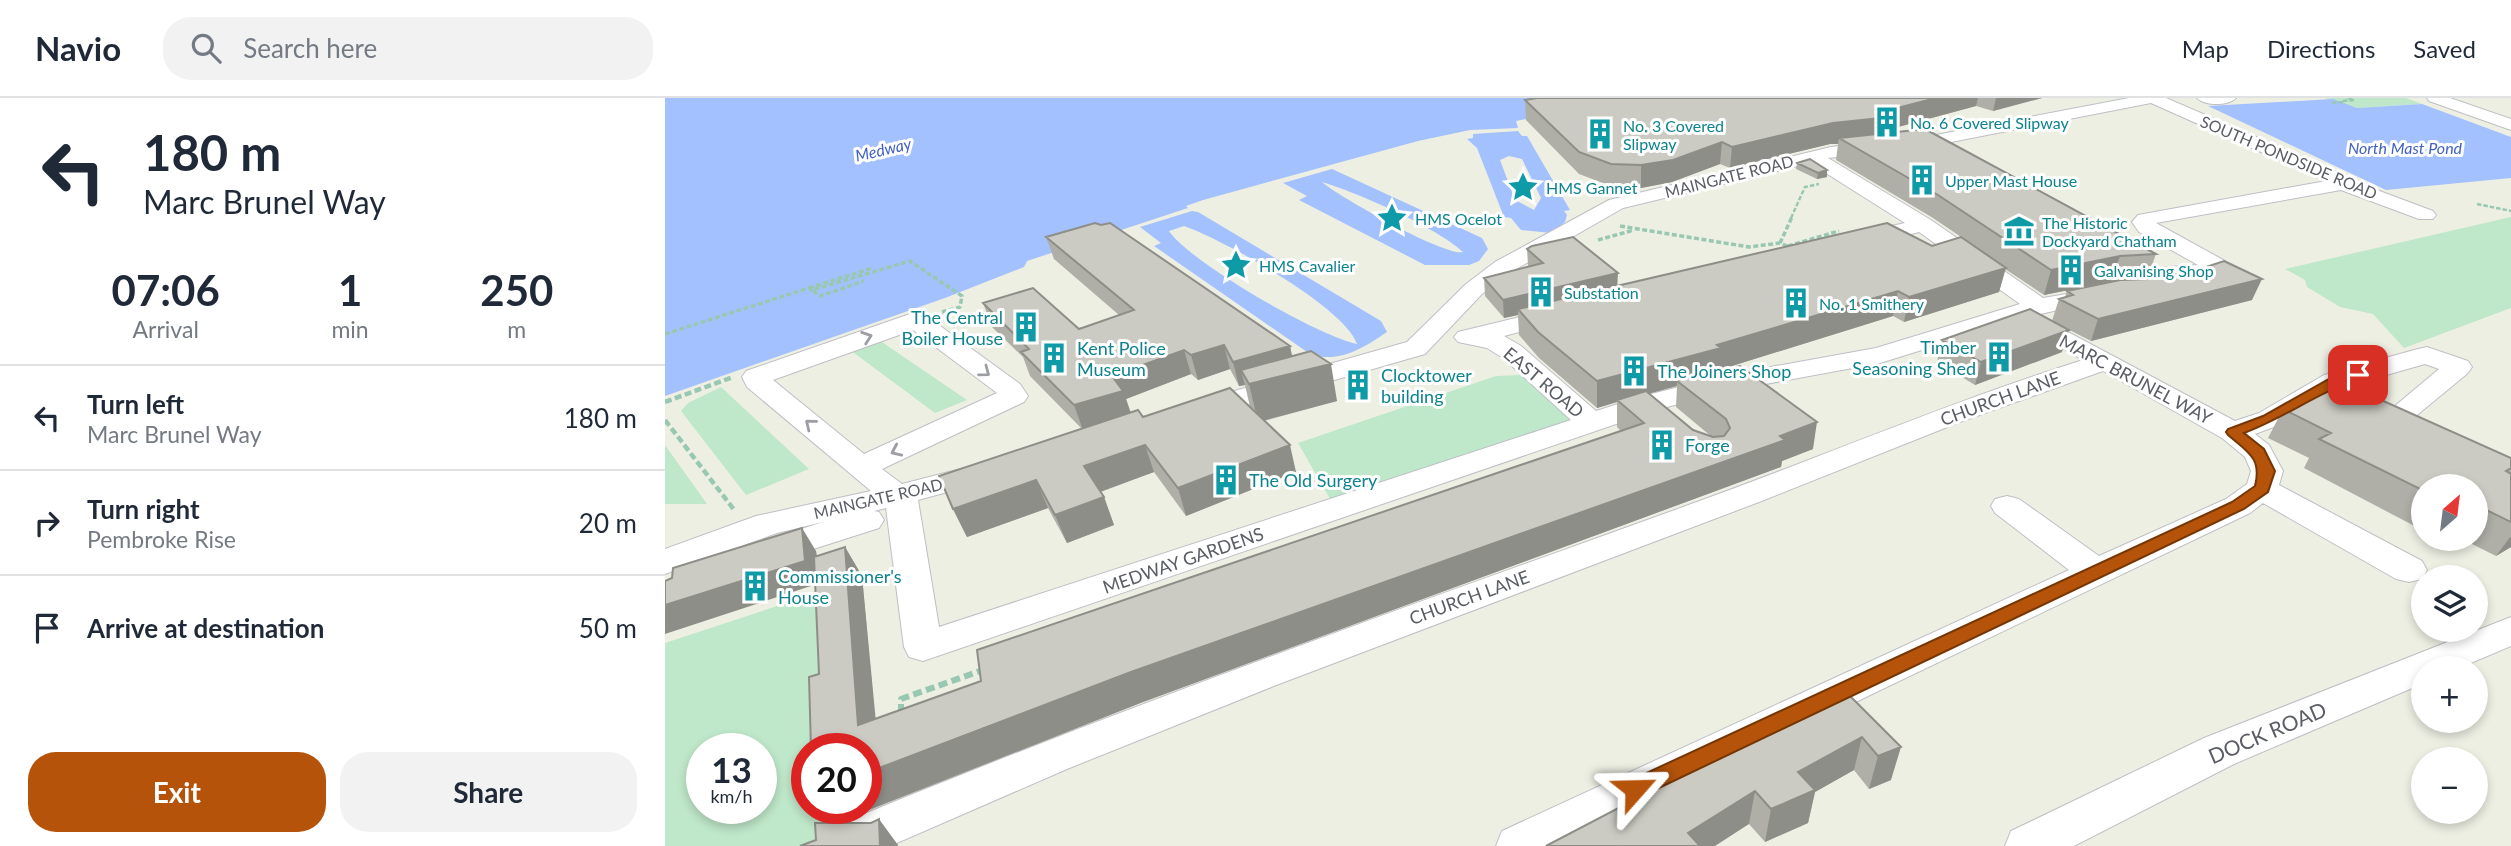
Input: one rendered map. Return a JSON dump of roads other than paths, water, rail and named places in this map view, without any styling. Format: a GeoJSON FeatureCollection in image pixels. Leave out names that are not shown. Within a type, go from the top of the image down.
{"type":"FeatureCollection","features":[{"type":"Feature","properties":{"kind":"street"},"geometry":{"type":"LineString","coordinates":[[2093,98],[2113,105]]}},
{"type":"Feature","properties":{"kind":"street","name":"MAINGATE ROAD"},"geometry":{"type":"LineString","coordinates":[[1175,417],[1416,348],[1474,289],[1503,267],[1616,204],[1857,147],[1936,140],[2153,98]]}},
{"type":"Feature","properties":{"kind":"street","name":"SOUTH PONDSIDE ROAD"},"geometry":{"type":"LineString","coordinates":[[2153,98],[2340,180],[2343,184],[2426,215]]}},
{"type":"Feature","properties":{"kind":"street"},"geometry":{"type":"LineString","coordinates":[[2205,98],[2228,98]]}},
{"type":"Feature","properties":{"kind":"street"},"geometry":{"type":"LineString","coordinates":[[2435,98],[2511,125]]}},
{"type":"Feature","properties":{"kind":"street","name":"MARC BRUNEL WAY"},"geometry":{"type":"LineString","coordinates":[[1812,156],[1923,225],[2026,309],[2104,362],[2234,432],[2258,452],[2267,471],[2263,489]]}},
{"type":"Feature","properties":{"kind":"street"},"geometry":{"type":"LineString","coordinates":[[1591,422],[1662,413],[1732,382],[1880,355],[2026,309],[2112,291],[2182,284],[2201,278],[2206,272],[2216,268],[2215,263],[2147,228],[2144,220],[2343,184]]}},
{"type":"Feature","properties":{"kind":"street"},"geometry":{"type":"LineString","coordinates":[[1842,244],[1923,225]]}},
{"type":"Feature","properties":{"kind":"street"},"geometry":{"type":"LineString","coordinates":[[1467,337],[1588,307]]}},
{"type":"Feature","properties":{"kind":"street"},"geometry":{"type":"LineString","coordinates":[[665,584],[899,502],[863,466],[757,381],[756,377],[916,320],[1010,390],[1014,396],[863,466]]}},
{"type":"Feature","properties":{"kind":"street","name":"EAST ROAD"},"geometry":{"type":"LineString","coordinates":[[1416,348],[1467,337],[1494,341],[1512,352],[1591,422]]}},
{"type":"Feature","properties":{"kind":"street"},"geometry":{"type":"LineString","coordinates":[[2234,432],[2269,419],[2334,382],[2427,355],[2458,367],[2392,421],[2437,446]]}},
{"type":"Feature","properties":{"kind":"street","name":"CHURCH LANE"},"geometry":{"type":"LineString","coordinates":[[840,846],[1326,649],[1701,513],[2024,387],[2104,362]]}},
{"type":"Feature","properties":{"kind":"street","name":"MEDWAY GARDENS"},"geometry":{"type":"LineString","coordinates":[[899,502],[923,648],[1591,422]]}},
{"type":"Feature","properties":{"kind":"street","name":"MAINGATE ROAD"},"geometry":{"type":"LineString","coordinates":[[665,562],[745,531],[800,516],[899,502],[1013,463]]}},
{"type":"Feature","properties":{"kind":"street"},"geometry":{"type":"LineString","coordinates":[[1519,846],[2238,506],[2263,489],[2409,570]]}},
{"type":"Feature","properties":{"kind":"street"},"geometry":{"type":"LineString","coordinates":[[2007,506],[2096,572]]}},
{"type":"Feature","properties":{"kind":"street","name":"DOCK ROAD"},"geometry":{"type":"LineString","coordinates":[[2028,846],[2219,751],[2511,631]]}},
{"type":"Feature","properties":{"kind":"water","name":"Medway"},"geometry":{"type":"Polygon","coordinates":[[[665,98],[1635,98],[1516,121],[1518,128],[1470,130],[1418,141],[1203,200],[1186,206],[1188,208],[1027,261],[1024,267],[945,298],[665,396],[665,98]]]}},
{"type":"Feature","properties":{"kind":"water","name":"North Mast Pond"},"geometry":{"type":"Polygon","coordinates":[[[2333,99],[2357,108],[2422,104],[2511,137],[2511,178],[2386,190],[2208,106],[2333,99]]]}},
{"type":"Feature","properties":{"kind":"water"},"geometry":{"type":"Polygon","coordinates":[[[1518,131],[1522,136],[1527,136],[1570,210],[1564,211],[1567,215],[1565,222],[1551,233],[1521,230],[1511,218],[1504,217],[1477,148],[1467,139],[1473,138],[1473,134],[1518,131]],[[1509,156],[1500,160],[1515,200],[1534,210],[1541,198],[1522,159],[1509,156]]]}},
{"type":"Feature","properties":{"kind":"water"},"geometry":{"type":"Polygon","coordinates":[[[1332,169],[1482,238],[1488,249],[1479,261],[1469,265],[1425,265],[1299,200],[1307,196],[1283,183],[1332,169]],[[1322,182],[1415,236],[1453,251],[1463,252],[1416,222],[1322,182]]]}},
{"type":"Feature","properties":{"kind":"water"},"geometry":{"type":"Polygon","coordinates":[[[1192,211],[1198,212],[1381,321],[1387,332],[1360,349],[1341,356],[1321,357],[1310,354],[1154,246],[1161,243],[1140,227],[1192,211]],[[1184,226],[1169,231],[1182,245],[1228,279],[1286,313],[1357,344],[1348,329],[1307,294],[1252,259],[1184,226]]]}},
{"type":"Feature","properties":{"kind":"place","name":"No. 6 Covered Slipway"},"geometry":{"type":"Point","coordinates":[1887,122]}},
{"type":"Feature","properties":{"kind":"place","name":"No. 3 Covered Slipway"},"geometry":{"type":"Point","coordinates":[1600,134]}},
{"type":"Feature","properties":{"kind":"place","name":"Upper Mast House"},"geometry":{"type":"Point","coordinates":[1922,180]}},
{"type":"Feature","properties":{"kind":"place","name":"HMS Gannet"},"geometry":{"type":"Point","coordinates":[1523,187]}},
{"type":"Feature","properties":{"kind":"place","name":"HMS Ocelot"},"geometry":{"type":"Point","coordinates":[1392,218]}},
{"type":"Feature","properties":{"kind":"place","name":"The Historic Dockyard Chatham"},"geometry":{"type":"Point","coordinates":[2019,231]}},
{"type":"Feature","properties":{"kind":"place","name":"HMS Cavalier"},"geometry":{"type":"Point","coordinates":[1236,265]}},
{"type":"Feature","properties":{"kind":"place","name":"Galvanising Shop"},"geometry":{"type":"Point","coordinates":[2071,270]}},
{"type":"Feature","properties":{"kind":"place","name":"Substation"},"geometry":{"type":"Point","coordinates":[1541,292]}},
{"type":"Feature","properties":{"kind":"place","name":"No. 1 Smithery"},"geometry":{"type":"Point","coordinates":[1796,303]}},
{"type":"Feature","properties":{"kind":"place","name":"The Central Boiler House"},"geometry":{"type":"Point","coordinates":[1026,327]}},
{"type":"Feature","properties":{"kind":"place","name":"Timber Seasoning Shed"},"geometry":{"type":"Point","coordinates":[1999,357]}},
{"type":"Feature","properties":{"kind":"place","name":"Kent Police Museum"},"geometry":{"type":"Point","coordinates":[1054,358]}},
{"type":"Feature","properties":{"kind":"place","name":"The Joiners Shop"},"geometry":{"type":"Point","coordinates":[1634,371]}},
{"type":"Feature","properties":{"kind":"place","name":"Clocktower building"},"geometry":{"type":"Point","coordinates":[1358,385]}},
{"type":"Feature","properties":{"kind":"place","name":"Forge"},"geometry":{"type":"Point","coordinates":[1662,445]}},
{"type":"Feature","properties":{"kind":"place","name":"The Old Surgery"},"geometry":{"type":"Point","coordinates":[1226,480]}},
{"type":"Feature","properties":{"kind":"place","name":"Commissioner's House"},"geometry":{"type":"Point","coordinates":[755,586]}}]}
